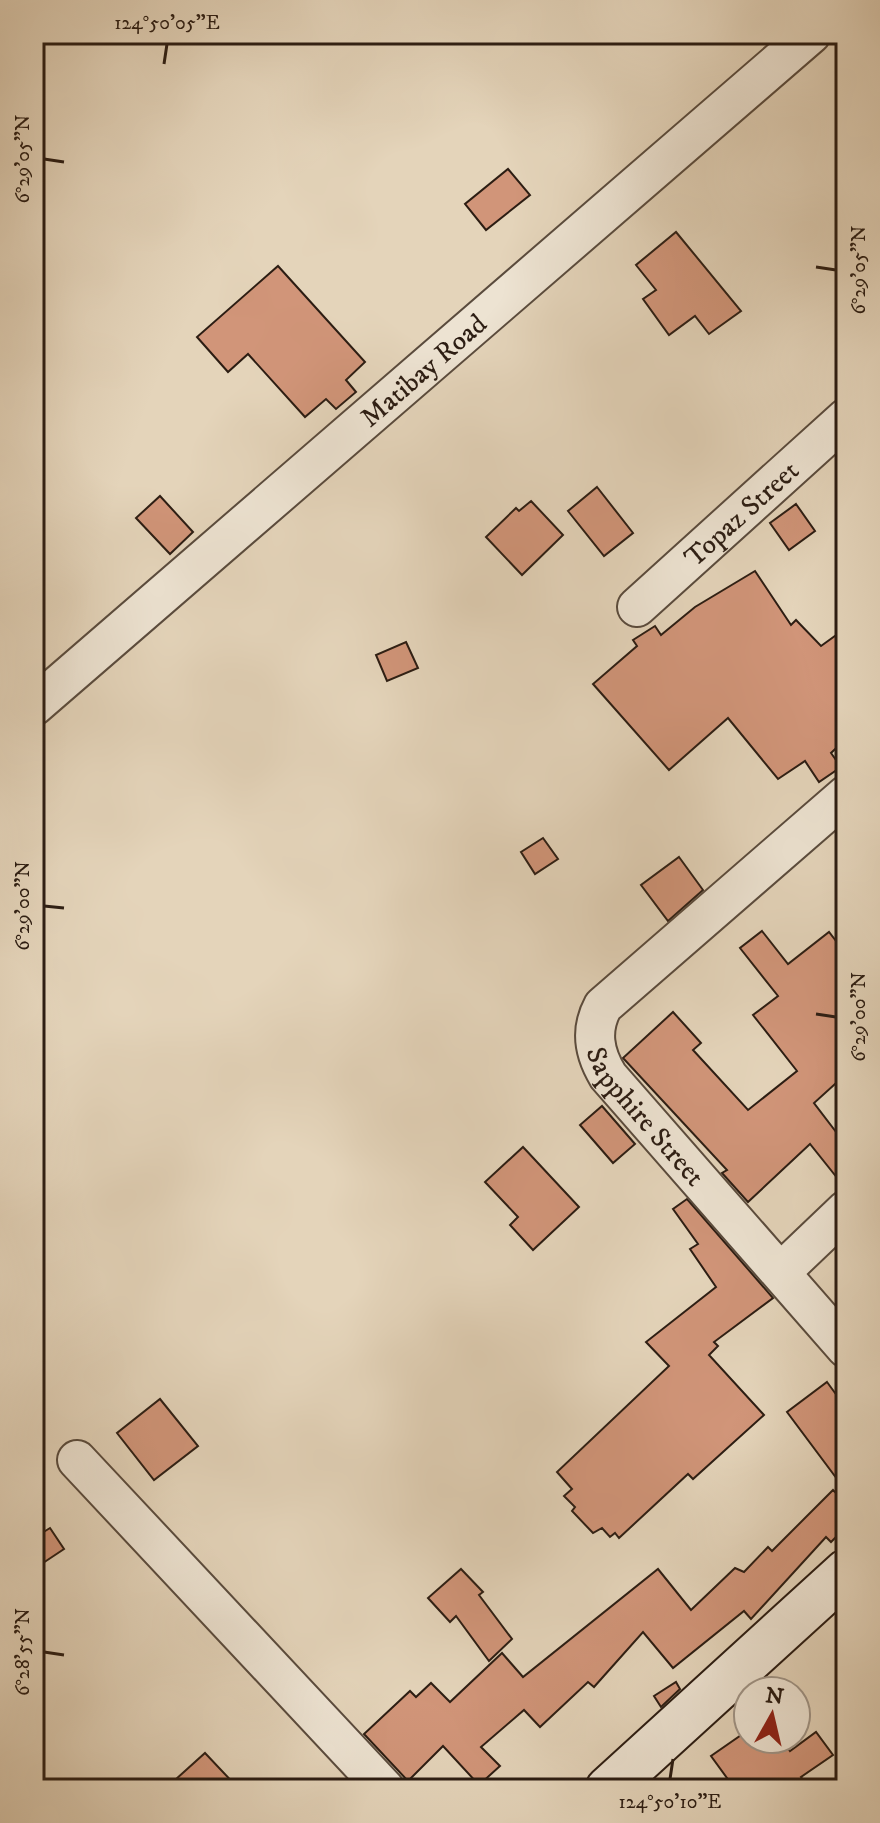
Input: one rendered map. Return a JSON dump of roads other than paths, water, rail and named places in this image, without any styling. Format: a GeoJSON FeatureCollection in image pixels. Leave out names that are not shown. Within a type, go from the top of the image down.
{"type":"FeatureCollection","features":[{"type":"Feature","properties":{"kind":"street","name":"Matibay Road"},"geometry":{"type":"LineString","coordinates":[[39,691],[811,34]]}},
{"type":"Feature","properties":{"kind":"street","name":"Topaz Street"},"geometry":{"type":"LineString","coordinates":[[637,607],[846,418]]}},
{"type":"Feature","properties":{"kind":"street","name":"Sapphire Street"},"geometry":{"type":"LineString","coordinates":[[846,795],[603,1006],[595,1020],[594,1037],[599,1061],[608,1076],[846,1348]]}},
{"type":"Feature","properties":{"kind":"street"},"geometry":{"type":"LineString","coordinates":[[781,1272],[846,1210]]}},
{"type":"Feature","properties":{"kind":"street"},"geometry":{"type":"LineString","coordinates":[[77,1460],[385,1789]]}},
{"type":"Feature","properties":{"kind":"street"},"geometry":{"type":"LineString","coordinates":[[608,1789],[846,1572]]}}]}
